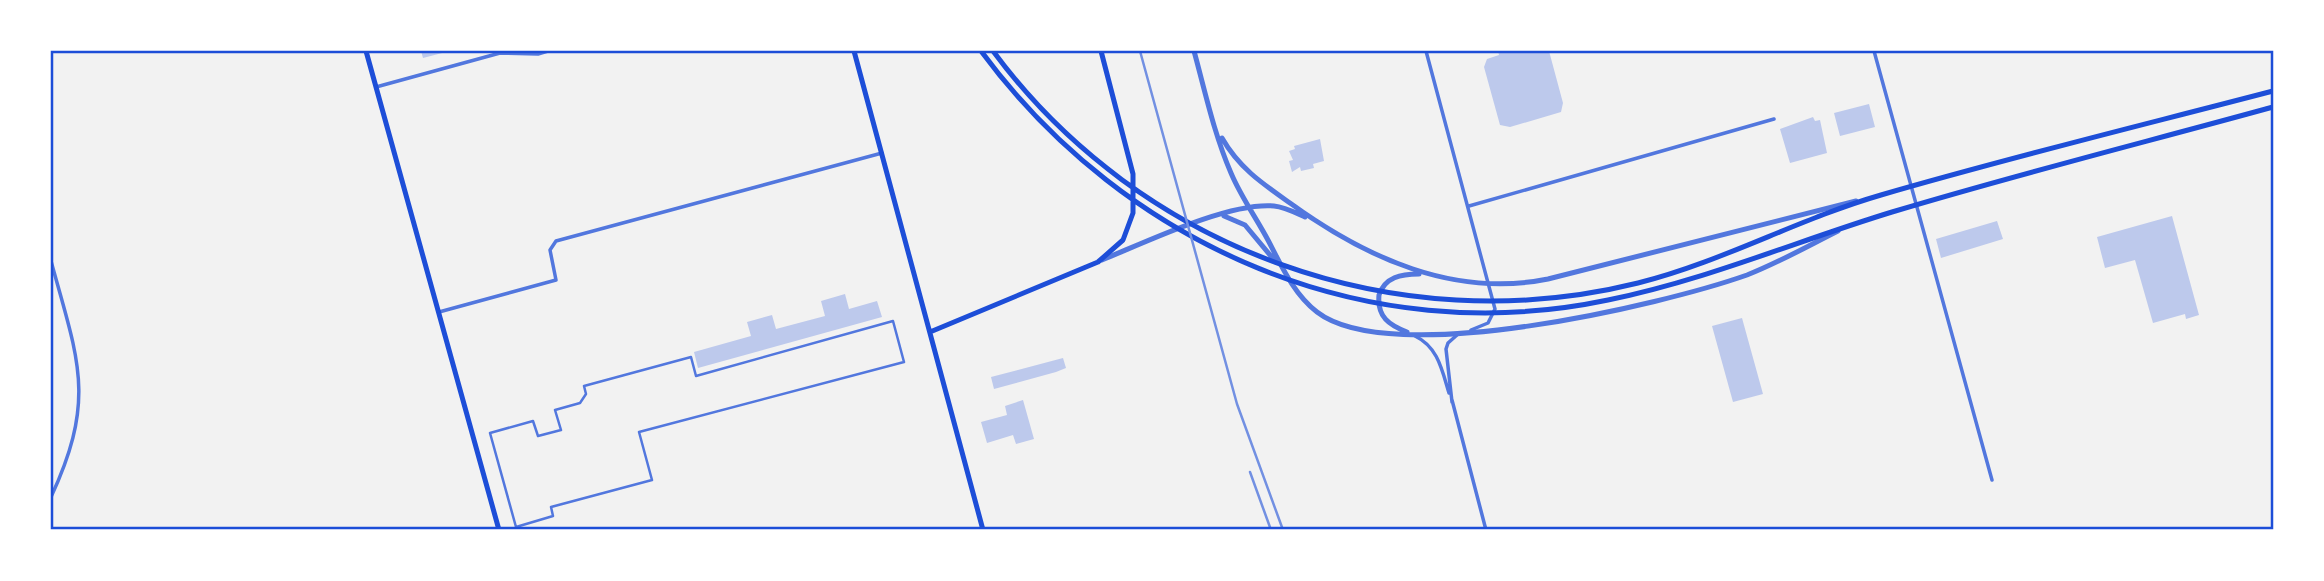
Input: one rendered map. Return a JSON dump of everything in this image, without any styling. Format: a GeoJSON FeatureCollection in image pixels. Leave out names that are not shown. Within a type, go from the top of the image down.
{"type":"FeatureCollection","features":[{"type":"Feature","properties":{"kind":"main road"},"geometry":{"type":"LineString","coordinates":[[366,51],[499,530]]}},
{"type":"Feature","properties":{"kind":"main road"},"geometry":{"type":"LineString","coordinates":[[854,51],[983,530]]}},
{"type":"Feature","properties":{"kind":"main road"},"geometry":{"type":"LineString","coordinates":[[981,51],[1032,114],[1093,172],[1167,223],[1252,266],[1347,296],[1421,308],[1475,312],[1531,310],[1608,300],[1706,274],[1916,205],[2273,107]]}},
{"type":"Feature","properties":{"kind":"main road"},"geometry":{"type":"LineString","coordinates":[[993,51],[1060,128],[1123,183],[1195,227],[1286,268],[1349,286],[1442,300],[1531,300],[1606,290],[1709,262],[1879,195],[2273,91]]}},
{"type":"Feature","properties":{"kind":"main road"},"geometry":{"type":"LineString","coordinates":[[930,332],[1098,261],[1123,240],[1131,224],[1135,201],[1130,157],[1101,51]]}},
{"type":"Feature","properties":{"kind":"street"},"geometry":{"type":"LineString","coordinates":[[376,87],[500,53],[538,54],[548,51]]}},
{"type":"Feature","properties":{"kind":"street"},"geometry":{"type":"LineString","coordinates":[[1194,51],[1231,174],[1287,278]]}},
{"type":"Feature","properties":{"kind":"street"},"geometry":{"type":"LineString","coordinates":[[1426,51],[1495,309],[1488,323],[1450,340],[1447,349],[1452,402]]}},
{"type":"Feature","properties":{"kind":"street"},"geometry":{"type":"LineString","coordinates":[[1874,51],[1992,480]]}},
{"type":"Feature","properties":{"kind":"street"},"geometry":{"type":"LineString","coordinates":[[1469,206],[1774,119]]}},
{"type":"Feature","properties":{"kind":"street"},"geometry":{"type":"LineString","coordinates":[[1216,126],[1242,167],[1315,221]]}},
{"type":"Feature","properties":{"kind":"street"},"geometry":{"type":"LineString","coordinates":[[439,312],[556,280],[550,250],[556,241],[882,153]]}},
{"type":"Feature","properties":{"kind":"street"},"geometry":{"type":"LineString","coordinates":[[1098,261],[1222,216],[1251,208],[1282,208],[1315,221],[1383,258],[1425,274],[1490,284],[1548,279],[1879,195]]}},
{"type":"Feature","properties":{"kind":"street"},"geometry":{"type":"LineString","coordinates":[[1222,216],[1245,225],[1301,297],[1328,319],[1360,330],[1411,333],[1466,332],[1600,314],[1670,298],[1757,271],[1849,226]]}},
{"type":"Feature","properties":{"kind":"street"},"geometry":{"type":"LineString","coordinates":[[51,261],[77,358],[80,392],[71,448],[51,496]]}},
{"type":"Feature","properties":{"kind":"street"},"geometry":{"type":"LineString","coordinates":[[1425,274],[1396,276],[1381,287],[1378,295],[1380,310],[1387,322],[1426,341],[1436,355],[1452,402],[1486,530]]}},
{"type":"Feature","properties":{"kind":"street"},"geometry":{"type":"LineString","coordinates":[[893,321],[904,362],[639,432],[652,480],[551,507],[553,516],[516,527],[490,433],[533,421],[538,436],[561,430],[555,410],[580,403],[586,394],[583,386],[691,357],[696,376],[893,321]]}},
{"type":"Feature","properties":{"kind":"building"},"geometry":{"type":"Polygon","coordinates":[[[421,51],[446,51],[446,52],[423,58],[421,51]]]}},
{"type":"Feature","properties":{"kind":"building"},"geometry":{"type":"Polygon","coordinates":[[[1498,51],[1549,51],[1563,103],[1561,112],[1510,127],[1500,125],[1484,67],[1487,59],[1499,55],[1498,51]]]}},
{"type":"Feature","properties":{"kind":"building"},"geometry":{"type":"Polygon","coordinates":[[[1869,104],[1875,127],[1840,136],[1834,113],[1869,104]]]}},
{"type":"Feature","properties":{"kind":"building"},"geometry":{"type":"Polygon","coordinates":[[[1813,117],[1815,121],[1820,120],[1827,153],[1790,163],[1780,129],[1813,117]]]}},
{"type":"Feature","properties":{"kind":"building"},"geometry":{"type":"Polygon","coordinates":[[[1320,139],[1324,161],[1313,164],[1314,168],[1301,171],[1300,167],[1292,172],[1289,161],[1293,160],[1289,151],[1295,149],[1294,146],[1320,139]]]}},
{"type":"Feature","properties":{"kind":"building"},"geometry":{"type":"Polygon","coordinates":[[[2172,216],[2199,315],[2186,319],[2185,314],[2153,323],[2135,260],[2105,268],[2097,237],[2172,216]]]}},
{"type":"Feature","properties":{"kind":"building"},"geometry":{"type":"Polygon","coordinates":[[[1997,221],[2003,239],[1941,258],[1936,239],[1997,221]]]}},
{"type":"Feature","properties":{"kind":"building"},"geometry":{"type":"Polygon","coordinates":[[[845,294],[849,309],[877,301],[882,317],[698,368],[694,352],[751,336],[747,322],[772,315],[776,329],[825,316],[821,301],[845,294]]]}},
{"type":"Feature","properties":{"kind":"building"},"geometry":{"type":"Polygon","coordinates":[[[1742,318],[1763,394],[1733,402],[1712,326],[1742,318]]]}},
{"type":"Feature","properties":{"kind":"building"},"geometry":{"type":"Polygon","coordinates":[[[1063,358],[1066,368],[994,389],[991,377],[1063,358]]]}},
{"type":"Feature","properties":{"kind":"building"},"geometry":{"type":"Polygon","coordinates":[[[1023,400],[1034,439],[1016,444],[1013,435],[987,443],[981,422],[1007,415],[1005,406],[1023,400]]]}},
{"type":"Feature","properties":{"kind":"railway"},"geometry":{"type":"LineString","coordinates":[[1140,51],[1237,404],[1283,530]]}},
{"type":"Feature","properties":{"kind":"railway"},"geometry":{"type":"LineString","coordinates":[[1250,472],[1271,530]]}}]}
